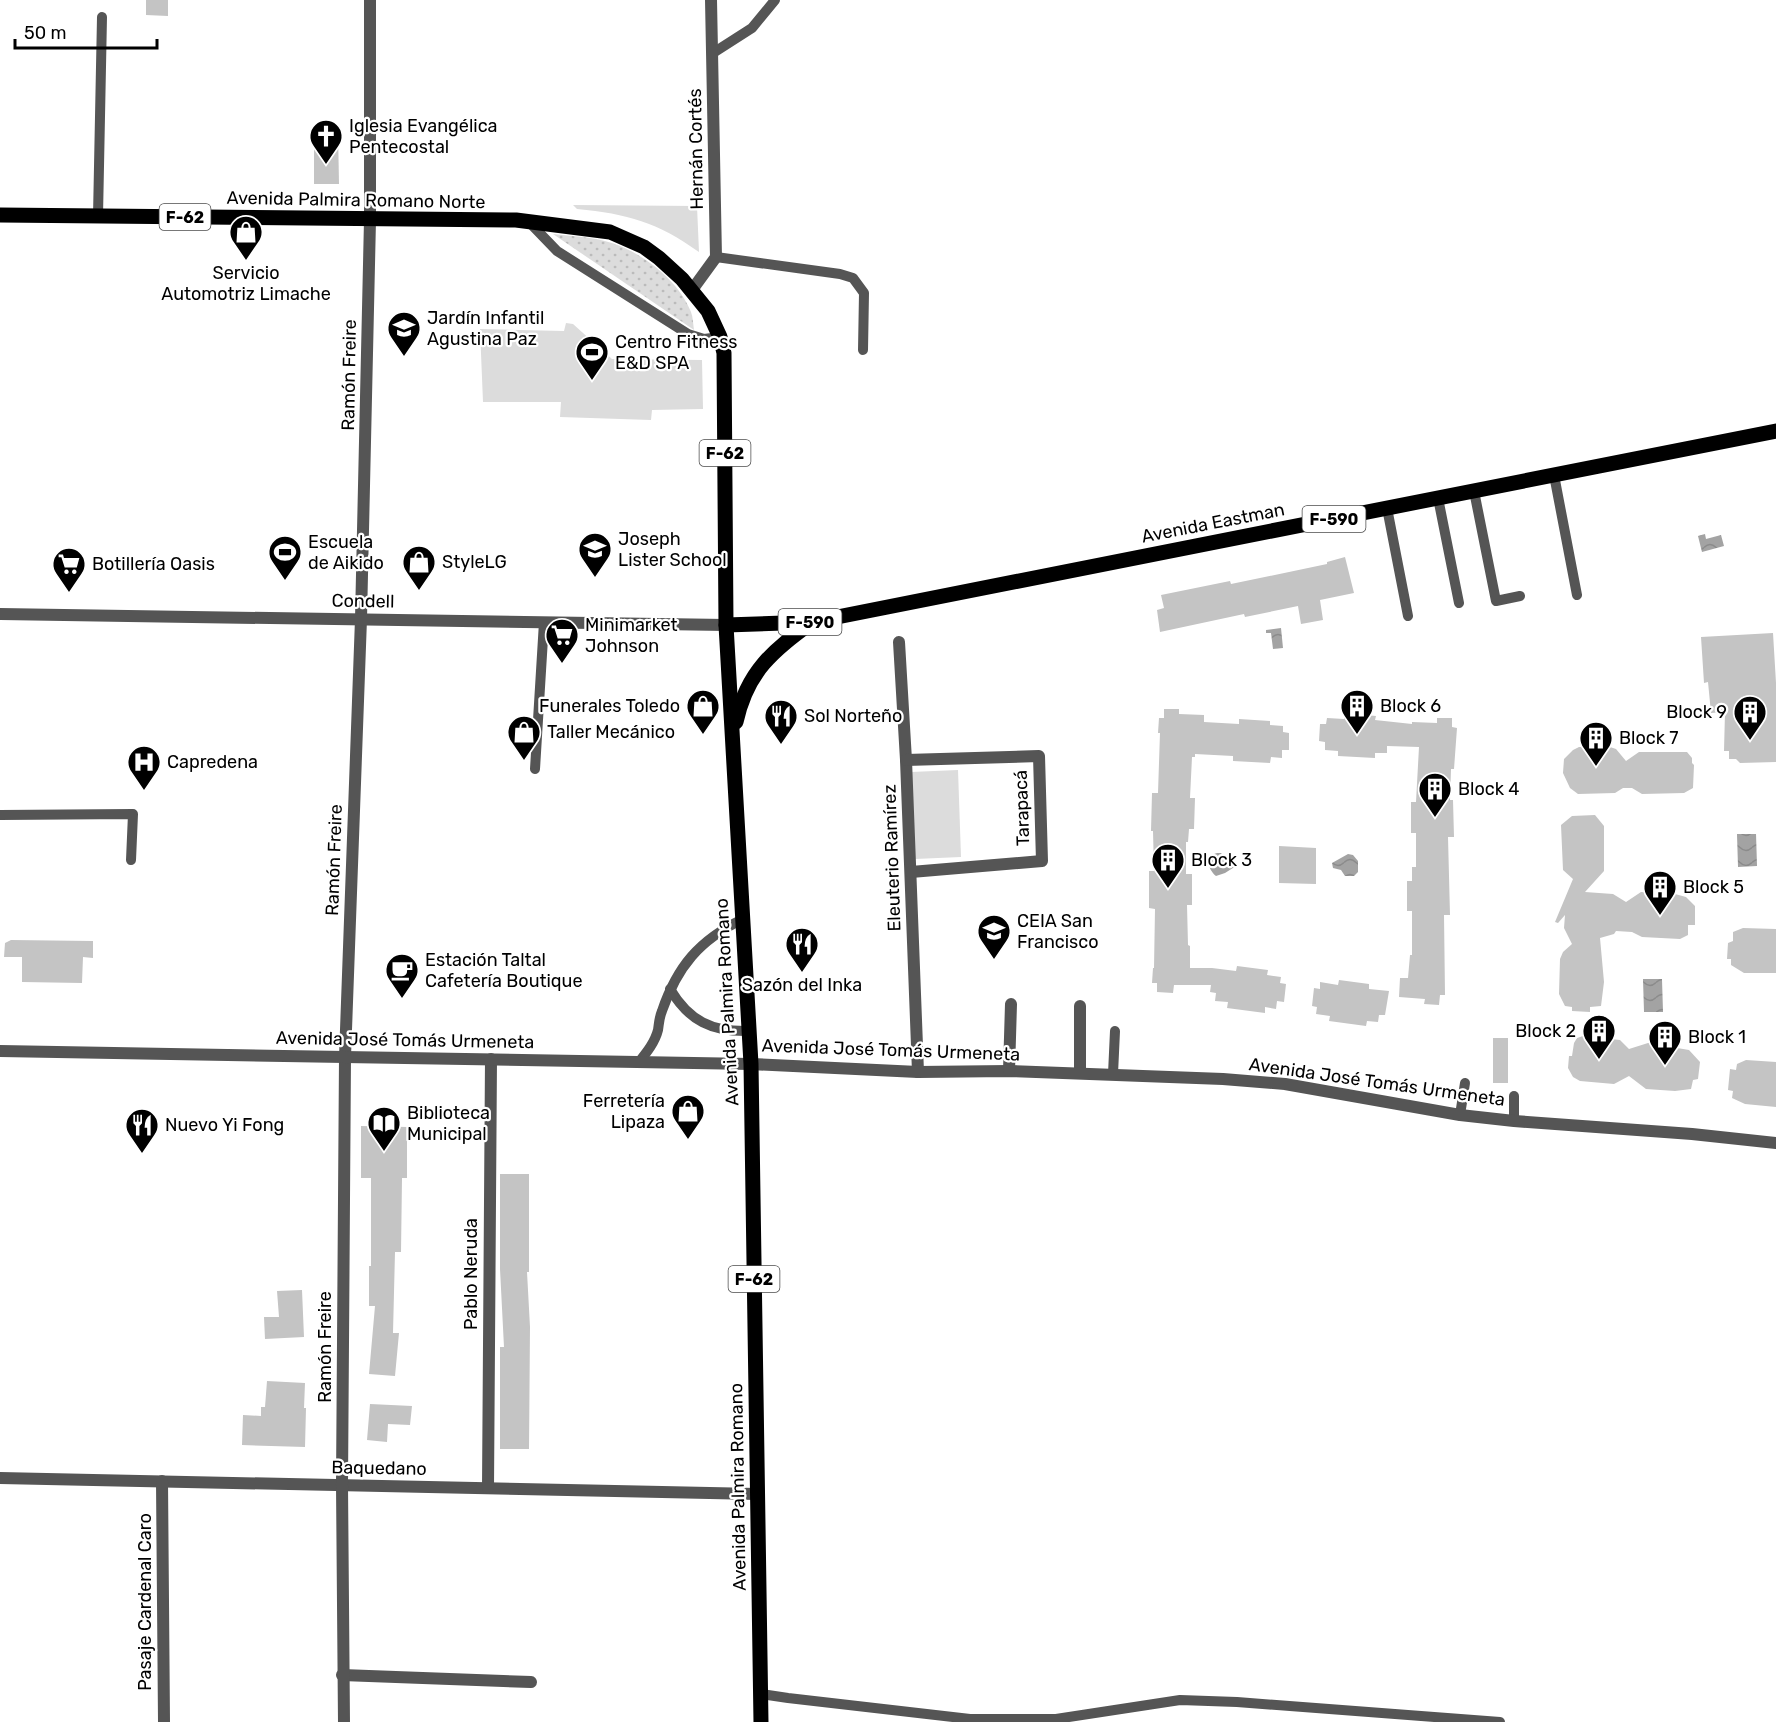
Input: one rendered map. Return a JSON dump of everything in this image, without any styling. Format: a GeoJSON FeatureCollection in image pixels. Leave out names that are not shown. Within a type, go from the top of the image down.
{"type":"FeatureCollection","features":[{"type":"Feature","properties":{"kind":"main road","name":"Avenida Palmira Romano Norte"},"geometry":{"type":"LineString","coordinates":[[0,215],[516,220],[609,232],[627,238],[659,258],[692,290]]}},
{"type":"Feature","properties":{"kind":"main road","name":"Avenida Palmira Romano"},"geometry":{"type":"LineString","coordinates":[[692,290],[708,311],[724,353],[726,625],[750,1064],[761,1722]]}},
{"type":"Feature","properties":{"kind":"main road","name":"Avenida Eastman"},"geometry":{"type":"LineString","coordinates":[[726,625],[812,622],[1776,431]]}},
{"type":"Feature","properties":{"kind":"main road"},"geometry":{"type":"LineString","coordinates":[[733,742],[739,707],[755,674],[779,647],[812,622]]}},
{"type":"Feature","properties":{"kind":"street","name":"Ramón Freire"},"geometry":{"type":"LineString","coordinates":[[344,1722],[342,1485],[345,1057],[361,619],[370,220],[370,0]]}},
{"type":"Feature","properties":{"kind":"street","name":"Hernán Cortés"},"geometry":{"type":"LineString","coordinates":[[711,0],[716,257]]}},
{"type":"Feature","properties":{"kind":"street"},"geometry":{"type":"LineString","coordinates":[[692,290],[716,257]]}},
{"type":"Feature","properties":{"kind":"street","name":"Condell"},"geometry":{"type":"LineString","coordinates":[[0,614],[726,625]]}},
{"type":"Feature","properties":{"kind":"street","name":"Eleuterio Ramírez"},"geometry":{"type":"LineString","coordinates":[[899,642],[918,1072]]}},
{"type":"Feature","properties":{"kind":"street","name":"Tarapacá"},"geometry":{"type":"LineString","coordinates":[[906,760],[1039,756],[1042,861],[910,872]]}},
{"type":"Feature","properties":{"kind":"street"},"geometry":{"type":"LineString","coordinates":[[1009,1071],[1011,1004]]}},
{"type":"Feature","properties":{"kind":"street"},"geometry":{"type":"LineString","coordinates":[[1080,1006],[1080,1073]]}},
{"type":"Feature","properties":{"kind":"street","name":"Avenida José Tomás Urmeneta"},"geometry":{"type":"LineString","coordinates":[[0,1051],[750,1064],[918,1072],[1009,1071],[1223,1079],[1285,1084],[1460,1115],[1776,1143]]}},
{"type":"Feature","properties":{"kind":"street","name":"Pablo Neruda"},"geometry":{"type":"LineString","coordinates":[[488,1488],[491,1059]]}},
{"type":"Feature","properties":{"kind":"street","name":"Baquedano"},"geometry":{"type":"LineString","coordinates":[[0,1478],[757,1494]]}},
{"type":"Feature","properties":{"kind":"street","name":"Pasaje Cardenal Caro"},"geometry":{"type":"LineString","coordinates":[[162,1481],[164,1722]]}},
{"type":"Feature","properties":{"kind":"street"},"geometry":{"type":"LineString","coordinates":[[342,1676],[531,1682]]}},
{"type":"Feature","properties":{"kind":"lane"},"geometry":{"type":"LineString","coordinates":[[712,53],[752,28],[775,0]]}},
{"type":"Feature","properties":{"kind":"lane"},"geometry":{"type":"LineString","coordinates":[[98,216],[102,17]]}},
{"type":"Feature","properties":{"kind":"lane"},"geometry":{"type":"LineString","coordinates":[[529,222],[557,251],[688,334],[704,339],[720,338]]}},
{"type":"Feature","properties":{"kind":"lane"},"geometry":{"type":"LineString","coordinates":[[716,257],[840,274],[852,278],[864,293],[863,350]]}},
{"type":"Feature","properties":{"kind":"lane"},"geometry":{"type":"LineString","coordinates":[[1554,475],[1577,595]]}},
{"type":"Feature","properties":{"kind":"lane"},"geometry":{"type":"LineString","coordinates":[[1474,491],[1496,601],[1520,596]]}},
{"type":"Feature","properties":{"kind":"lane"},"geometry":{"type":"LineString","coordinates":[[1438,498],[1459,603]]}},
{"type":"Feature","properties":{"kind":"lane"},"geometry":{"type":"LineString","coordinates":[[1387,508],[1408,616]]}},
{"type":"Feature","properties":{"kind":"lane"},"geometry":{"type":"LineString","coordinates":[[535,769],[543,622]]}},
{"type":"Feature","properties":{"kind":"lane"},"geometry":{"type":"LineString","coordinates":[[0,815],[133,814],[131,860]]}},
{"type":"Feature","properties":{"kind":"lane"},"geometry":{"type":"LineString","coordinates":[[639,1062],[654,1040],[659,1018],[670,989],[681,969],[702,945],[742,919]]}},
{"type":"Feature","properties":{"kind":"lane"},"geometry":{"type":"LineString","coordinates":[[670,989],[685,1010],[706,1024],[720,1029],[749,1031]]}},
{"type":"Feature","properties":{"kind":"lane"},"geometry":{"type":"LineString","coordinates":[[1113,1074],[1115,1031]]}},
{"type":"Feature","properties":{"kind":"lane"},"geometry":{"type":"LineString","coordinates":[[1460,1115],[1465,1083]]}},
{"type":"Feature","properties":{"kind":"lane"},"geometry":{"type":"LineString","coordinates":[[1514,1096],[1514,1121]]}},
{"type":"Feature","properties":{"kind":"lane"},"geometry":{"type":"LineString","coordinates":[[760,1694],[970,1719],[1056,1719],[1180,1700],[1500,1722]]}},
{"type":"Feature","properties":{"kind":"shaded area"},"geometry":{"type":"Polygon","coordinates":[[[573,205],[697,206],[699,252],[669,233],[641,221],[577,209],[573,205]]]}},
{"type":"Feature","properties":{"kind":"shaded area"},"geometry":{"type":"Polygon","coordinates":[[[553,234],[612,243],[647,261],[669,279],[678,290],[692,314],[694,330],[553,234]]]}},
{"type":"Feature","properties":{"kind":"shaded area","name":"Centro Fitness E&D SPA"},"geometry":{"type":"Polygon","coordinates":[[[566,323],[573,324],[612,359],[702,360],[703,409],[652,410],[651,420],[560,417],[561,402],[483,402],[480,329],[564,331],[566,323]]]}},
{"type":"Feature","properties":{"kind":"shaded area"},"geometry":{"type":"Polygon","coordinates":[[[958,770],[961,857],[915,859],[911,772],[958,770]]]}},
{"type":"Feature","properties":{"kind":"water"},"geometry":{"type":"Polygon","coordinates":[[[1705,534],[1706,539],[1721,535],[1724,546],[1702,552],[1698,536],[1705,534]]]}},
{"type":"Feature","properties":{"kind":"water"},"geometry":{"type":"Polygon","coordinates":[[[1281,628],[1283,648],[1273,649],[1271,633],[1266,633],[1266,630],[1281,628]]]}},
{"type":"Feature","properties":{"kind":"water"},"geometry":{"type":"Polygon","coordinates":[[[1737,834],[1756,834],[1757,866],[1738,867],[1737,834]]]}},
{"type":"Feature","properties":{"kind":"water"},"geometry":{"type":"Polygon","coordinates":[[[1217,853],[1234,861],[1236,866],[1216,876],[1211,870],[1209,860],[1217,853]]]}},
{"type":"Feature","properties":{"kind":"water"},"geometry":{"type":"Polygon","coordinates":[[[1348,854],[1353,855],[1358,861],[1358,872],[1354,876],[1345,876],[1341,870],[1333,868],[1332,863],[1348,854]]]}},
{"type":"Feature","properties":{"kind":"water"},"geometry":{"type":"Polygon","coordinates":[[[1643,979],[1662,979],[1663,1012],[1644,1012],[1643,979]]]}},
{"type":"Feature","properties":{"kind":"building"},"geometry":{"type":"Polygon","coordinates":[[[146,0],[168,0],[168,16],[146,15],[146,0]]]}},
{"type":"Feature","properties":{"kind":"building"},"geometry":{"type":"Polygon","coordinates":[[[314,131],[338,131],[339,184],[314,184],[314,131]]]}},
{"type":"Feature","properties":{"kind":"building"},"geometry":{"type":"Polygon","coordinates":[[[1345,557],[1354,593],[1320,600],[1323,620],[1301,624],[1298,606],[1245,617],[1244,614],[1160,632],[1157,610],[1164,608],[1161,595],[1230,581],[1231,584],[1327,564],[1327,562],[1345,557]]]}},
{"type":"Feature","properties":{"kind":"building"},"geometry":{"type":"Polygon","coordinates":[[[1773,633],[1776,683],[1776,762],[1740,763],[1736,759],[1729,759],[1729,751],[1724,751],[1725,712],[1711,713],[1708,682],[1704,683],[1701,637],[1773,633]]]}},
{"type":"Feature","properties":{"kind":"building"},"geometry":{"type":"Polygon","coordinates":[[[1164,709],[1179,709],[1179,714],[1204,715],[1204,722],[1239,724],[1239,719],[1270,721],[1270,725],[1283,726],[1283,732],[1289,733],[1289,750],[1282,750],[1282,758],[1271,757],[1270,763],[1233,761],[1233,756],[1195,754],[1195,757],[1192,757],[1190,798],[1195,798],[1194,829],[1189,829],[1188,842],[1186,842],[1186,874],[1192,874],[1192,905],[1187,905],[1190,968],[1236,971],[1237,966],[1268,970],[1267,975],[1281,977],[1280,983],[1286,984],[1284,1002],[1277,1001],[1276,1009],[1265,1007],[1265,1013],[1227,1008],[1228,1002],[1215,1001],[1216,993],[1210,992],[1211,985],[1174,985],[1173,993],[1157,992],[1157,983],[1152,983],[1155,909],[1149,908],[1149,871],[1154,871],[1153,831],[1151,831],[1152,793],[1158,793],[1159,718],[1164,718],[1164,709]]]}},
{"type":"Feature","properties":{"kind":"building"},"geometry":{"type":"Polygon","coordinates":[[[1344,713],[1376,716],[1375,720],[1412,724],[1412,722],[1437,723],[1437,718],[1452,718],[1452,727],[1457,728],[1454,769],[1451,769],[1450,800],[1453,800],[1454,837],[1448,837],[1450,915],[1444,915],[1445,995],[1440,995],[1439,1005],[1424,1004],[1425,999],[1399,997],[1400,978],[1408,978],[1410,955],[1412,955],[1412,911],[1407,911],[1407,881],[1412,881],[1412,867],[1416,867],[1416,833],[1411,833],[1411,802],[1416,802],[1419,747],[1387,746],[1387,753],[1375,753],[1375,758],[1338,756],[1338,751],[1325,750],[1325,742],[1319,741],[1320,724],[1326,724],[1327,718],[1344,719],[1344,713]]]}},
{"type":"Feature","properties":{"kind":"building"},"geometry":{"type":"Polygon","coordinates":[[[1579,747],[1610,747],[1616,749],[1626,761],[1639,752],[1687,752],[1694,765],[1693,788],[1684,793],[1642,794],[1632,788],[1623,788],[1615,793],[1578,794],[1570,788],[1563,773],[1564,759],[1579,747]]]}},
{"type":"Feature","properties":{"kind":"building"},"geometry":{"type":"Polygon","coordinates":[[[1595,815],[1604,826],[1604,871],[1585,892],[1613,894],[1626,902],[1641,892],[1686,897],[1695,906],[1695,925],[1688,925],[1688,935],[1680,939],[1642,937],[1632,932],[1616,931],[1614,934],[1600,938],[1604,982],[1601,1006],[1590,1007],[1590,1012],[1572,1011],[1572,1007],[1565,1006],[1559,994],[1560,959],[1563,952],[1572,944],[1564,928],[1565,915],[1558,923],[1555,922],[1573,879],[1563,870],[1561,825],[1572,816],[1595,815]]]}},
{"type":"Feature","properties":{"kind":"building"},"geometry":{"type":"Polygon","coordinates":[[[1279,846],[1316,848],[1316,884],[1279,883],[1279,846]]]}},
{"type":"Feature","properties":{"kind":"building","name":"Block 5"},"geometry":{"type":"Polygon","coordinates":[[[1743,928],[1776,929],[1776,973],[1744,973],[1731,965],[1731,959],[1727,959],[1728,943],[1733,941],[1733,932],[1743,928]]]}},
{"type":"Feature","properties":{"kind":"building"},"geometry":{"type":"Polygon","coordinates":[[[11,940],[93,941],[93,958],[83,957],[82,983],[22,982],[22,957],[4,957],[5,943],[11,940]]]}},
{"type":"Feature","properties":{"kind":"building"},"geometry":{"type":"Polygon","coordinates":[[[1339,980],[1369,984],[1369,989],[1389,991],[1385,1015],[1379,1015],[1378,1022],[1367,1021],[1366,1026],[1329,1021],[1330,1016],[1316,1014],[1317,1007],[1312,1006],[1314,988],[1320,989],[1320,982],[1338,985],[1339,980]]]}},
{"type":"Feature","properties":{"kind":"building"},"geometry":{"type":"Polygon","coordinates":[[[1583,1036],[1620,1040],[1629,1049],[1648,1043],[1689,1050],[1700,1062],[1698,1079],[1693,1080],[1691,1089],[1675,1091],[1646,1089],[1629,1076],[1614,1084],[1580,1081],[1573,1077],[1568,1068],[1569,1056],[1572,1056],[1574,1043],[1577,1038],[1583,1036]]]}},
{"type":"Feature","properties":{"kind":"building"},"geometry":{"type":"Polygon","coordinates":[[[1493,1038],[1508,1038],[1508,1083],[1493,1083],[1493,1038]]]}},
{"type":"Feature","properties":{"kind":"building","name":"Block 1"},"geometry":{"type":"Polygon","coordinates":[[[1746,1060],[1776,1062],[1776,1107],[1745,1104],[1732,1098],[1733,1091],[1728,1090],[1730,1069],[1736,1070],[1737,1064],[1746,1060]]]}},
{"type":"Feature","properties":{"kind":"building"},"geometry":{"type":"Polygon","coordinates":[[[361,1126],[407,1127],[407,1178],[402,1178],[401,1252],[395,1252],[393,1333],[399,1333],[395,1376],[369,1374],[375,1306],[369,1306],[371,1178],[361,1178],[361,1126]]]}},
{"type":"Feature","properties":{"kind":"building"},"geometry":{"type":"Polygon","coordinates":[[[500,1174],[529,1174],[529,1272],[527,1272],[530,1327],[529,1449],[500,1449],[500,1347],[504,1347],[500,1269],[500,1174]]]}},
{"type":"Feature","properties":{"kind":"building"},"geometry":{"type":"Polygon","coordinates":[[[302,1290],[304,1337],[265,1339],[264,1317],[279,1317],[277,1291],[302,1290]]]}},
{"type":"Feature","properties":{"kind":"building"},"geometry":{"type":"Polygon","coordinates":[[[267,1381],[305,1383],[305,1447],[242,1445],[243,1415],[261,1416],[261,1407],[265,1407],[267,1381]]]}},
{"type":"Feature","properties":{"kind":"building"},"geometry":{"type":"Polygon","coordinates":[[[370,1404],[412,1406],[410,1425],[388,1424],[387,1442],[367,1440],[370,1404]]]}},
{"type":"Feature","properties":{"kind":"place","name":"Iglesia Evangélica Pentecostal"},"geometry":{"type":"Point","coordinates":[326,165]}},
{"type":"Feature","properties":{"kind":"place","name":"Servicio Automotriz Limache"},"geometry":{"type":"Point","coordinates":[246,261]}},
{"type":"Feature","properties":{"kind":"place","name":"Jardín Infantil Agustina Paz"},"geometry":{"type":"Point","coordinates":[404,357]}},
{"type":"Feature","properties":{"kind":"place","name":"Centro Fitness E&D SPA"},"geometry":{"type":"Point","coordinates":[592,381]}},
{"type":"Feature","properties":{"kind":"place","name":"Joseph Lister School"},"geometry":{"type":"Point","coordinates":[595,578]}},
{"type":"Feature","properties":{"kind":"place","name":"Escuela de Aikido"},"geometry":{"type":"Point","coordinates":[285,581]}},
{"type":"Feature","properties":{"kind":"place","name":"StyleLG"},"geometry":{"type":"Point","coordinates":[419,591]}},
{"type":"Feature","properties":{"kind":"place","name":"Botillería Oasis"},"geometry":{"type":"Point","coordinates":[69,593]}},
{"type":"Feature","properties":{"kind":"place","name":"Minimarket Johnson"},"geometry":{"type":"Point","coordinates":[562,664]}},
{"type":"Feature","properties":{"kind":"place","name":"Funerales Toledo"},"geometry":{"type":"Point","coordinates":[703,735]}},
{"type":"Feature","properties":{"kind":"place","name":"Block 6"},"geometry":{"type":"Point","coordinates":[1357,735]}},
{"type":"Feature","properties":{"kind":"place","name":"Block 9"},"geometry":{"type":"Point","coordinates":[1750,741]}},
{"type":"Feature","properties":{"kind":"place","name":"Sol Norteño"},"geometry":{"type":"Point","coordinates":[781,745]}},
{"type":"Feature","properties":{"kind":"place","name":"Taller Mecánico"},"geometry":{"type":"Point","coordinates":[524,761]}},
{"type":"Feature","properties":{"kind":"place","name":"Block 7"},"geometry":{"type":"Point","coordinates":[1596,767]}},
{"type":"Feature","properties":{"kind":"place","name":"Capredena"},"geometry":{"type":"Point","coordinates":[144,791]}},
{"type":"Feature","properties":{"kind":"place","name":"Block 4"},"geometry":{"type":"Point","coordinates":[1435,818]}},
{"type":"Feature","properties":{"kind":"place","name":"Block 3"},"geometry":{"type":"Point","coordinates":[1168,889]}},
{"type":"Feature","properties":{"kind":"place","name":"Block 5"},"geometry":{"type":"Point","coordinates":[1660,916]}},
{"type":"Feature","properties":{"kind":"place","name":"CEIA San Francisco"},"geometry":{"type":"Point","coordinates":[994,960]}},
{"type":"Feature","properties":{"kind":"place","name":"Sazón del Inka"},"geometry":{"type":"Point","coordinates":[802,973]}},
{"type":"Feature","properties":{"kind":"place","name":"Estación Taltal Cafetería Boutique"},"geometry":{"type":"Point","coordinates":[402,999]}},
{"type":"Feature","properties":{"kind":"place","name":"Block 2"},"geometry":{"type":"Point","coordinates":[1599,1060]}},
{"type":"Feature","properties":{"kind":"place","name":"Block 1"},"geometry":{"type":"Point","coordinates":[1665,1066]}},
{"type":"Feature","properties":{"kind":"place","name":"Ferretería Lipaza"},"geometry":{"type":"Point","coordinates":[688,1140]}},
{"type":"Feature","properties":{"kind":"place","name":"Biblioteca Municipal"},"geometry":{"type":"Point","coordinates":[384,1152]}},
{"type":"Feature","properties":{"kind":"place","name":"Nuevo Yi Fong"},"geometry":{"type":"Point","coordinates":[142,1154]}}]}
